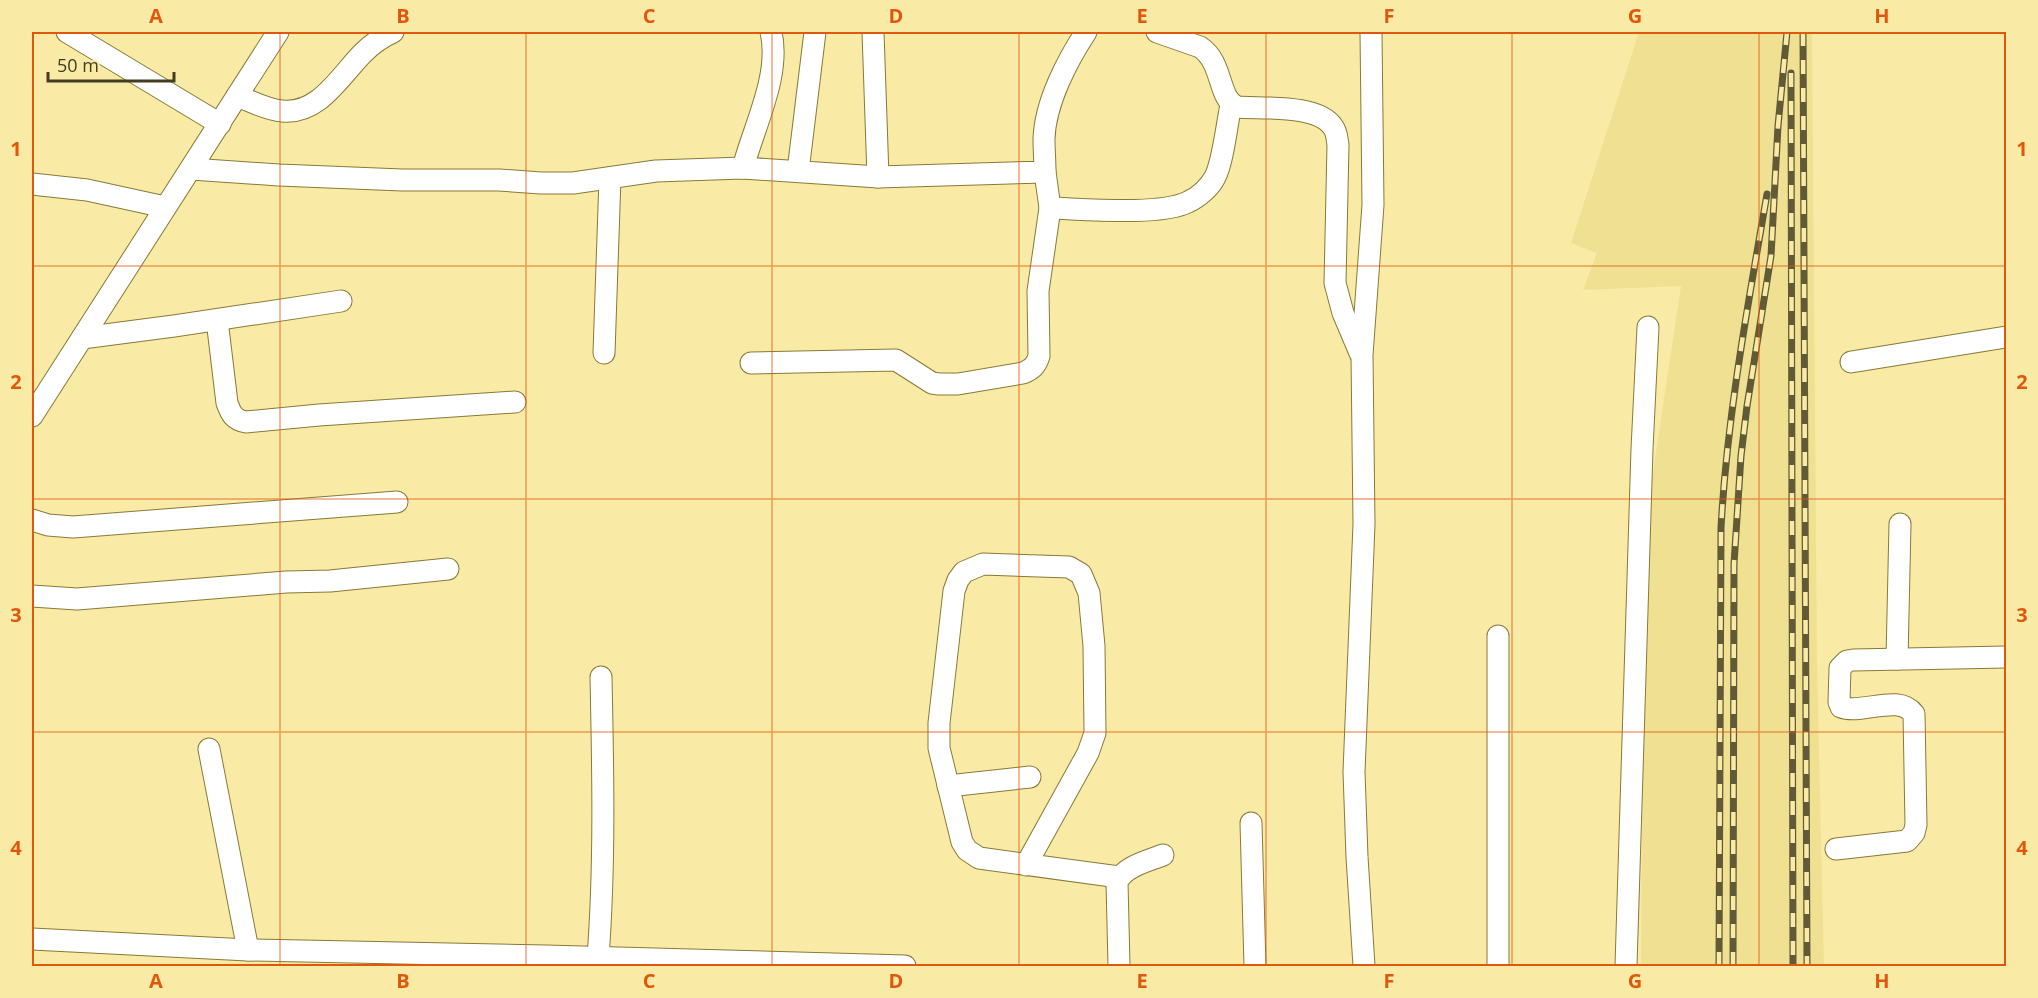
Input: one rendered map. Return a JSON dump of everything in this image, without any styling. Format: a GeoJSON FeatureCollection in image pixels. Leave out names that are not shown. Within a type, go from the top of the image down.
{"type":"FeatureCollection","features":[{"type":"Feature","properties":{"kind":"street"},"geometry":{"type":"LineString","coordinates":[[67,32],[220,124]]}},
{"type":"Feature","properties":{"kind":"street"},"geometry":{"type":"LineString","coordinates":[[32,416],[278,32]]}},
{"type":"Feature","properties":{"kind":"street"},"geometry":{"type":"LineString","coordinates":[[237,96],[280,111],[304,108],[321,98],[363,52],[393,32]]}},
{"type":"Feature","properties":{"kind":"street"},"geometry":{"type":"LineString","coordinates":[[743,168],[771,77],[773,55],[771,32]]}},
{"type":"Feature","properties":{"kind":"street"},"geometry":{"type":"LineString","coordinates":[[798,171],[815,32]]}},
{"type":"Feature","properties":{"kind":"street"},"geometry":{"type":"LineString","coordinates":[[873,32],[878,177]]}},
{"type":"Feature","properties":{"kind":"street"},"geometry":{"type":"LineString","coordinates":[[751,363],[897,360],[932,383],[939,384],[957,384],[1030,370],[1039,357],[1038,291],[1050,208],[1045,172],[1044,137],[1061,74],[1086,32]]}},
{"type":"Feature","properties":{"kind":"street"},"geometry":{"type":"LineString","coordinates":[[1050,208],[1137,210],[1176,206],[1189,202],[1210,186],[1217,174],[1231,105],[1215,64],[1206,51],[1157,32]]}},
{"type":"Feature","properties":{"kind":"street"},"geometry":{"type":"LineString","coordinates":[[1364,966],[1354,772],[1364,524],[1362,355],[1373,205],[1371,32]]}},
{"type":"Feature","properties":{"kind":"street"},"geometry":{"type":"LineString","coordinates":[[1231,105],[1317,113],[1335,129],[1338,145],[1335,283],[1343,313],[1362,355]]}},
{"type":"Feature","properties":{"kind":"street"},"geometry":{"type":"LineString","coordinates":[[191,169],[402,180],[499,180],[541,183],[573,183],[656,171],[743,168],[878,177],[1045,172]]}},
{"type":"Feature","properties":{"kind":"street"},"geometry":{"type":"LineString","coordinates":[[604,353],[610,178]]}},
{"type":"Feature","properties":{"kind":"street"},"geometry":{"type":"LineString","coordinates":[[32,184],[87,190],[165,207]]}},
{"type":"Feature","properties":{"kind":"street"},"geometry":{"type":"LineString","coordinates":[[82,338],[341,301]]}},
{"type":"Feature","properties":{"kind":"street"},"geometry":{"type":"LineString","coordinates":[[216,320],[227,403],[230,411],[240,421],[515,402]]}},
{"type":"Feature","properties":{"kind":"street"},"geometry":{"type":"LineString","coordinates":[[1626,966],[1641,461],[1648,327]]}},
{"type":"Feature","properties":{"kind":"street"},"geometry":{"type":"LineString","coordinates":[[1851,362],[2007,337]]}},
{"type":"Feature","properties":{"kind":"street"},"geometry":{"type":"LineString","coordinates":[[32,520],[48,525],[73,526],[397,502]]}},
{"type":"Feature","properties":{"kind":"street"},"geometry":{"type":"LineString","coordinates":[[1897,659],[1900,524]]}},
{"type":"Feature","properties":{"kind":"street"},"geometry":{"type":"LineString","coordinates":[[1026,865],[1088,753],[1095,733],[1094,646],[1089,592],[1081,574],[1069,567],[982,564],[972,568],[958,580],[954,591],[939,723],[939,748],[962,842],[967,850],[979,858],[1026,865],[1119,877]]}},
{"type":"Feature","properties":{"kind":"street"},"geometry":{"type":"LineString","coordinates":[[32,596],[77,599],[286,582],[330,582],[448,569]]}},
{"type":"Feature","properties":{"kind":"street"},"geometry":{"type":"LineString","coordinates":[[1498,636],[1498,966]]}},
{"type":"Feature","properties":{"kind":"street"},"geometry":{"type":"LineString","coordinates":[[1836,849],[1899,843],[1907,841],[1914,833],[1914,714],[1910,709],[1900,705],[1850,709],[1841,707],[1839,702],[1840,668],[1843,664],[1853,660],[2007,657]]}},
{"type":"Feature","properties":{"kind":"street"},"geometry":{"type":"LineString","coordinates":[[598,957],[604,821],[601,677]]}},
{"type":"Feature","properties":{"kind":"street"},"geometry":{"type":"LineString","coordinates":[[209,749],[261,956]]}},
{"type":"Feature","properties":{"kind":"street"},"geometry":{"type":"LineString","coordinates":[[948,786],[1030,777]]}},
{"type":"Feature","properties":{"kind":"street"},"geometry":{"type":"LineString","coordinates":[[1251,823],[1255,966]]}},
{"type":"Feature","properties":{"kind":"street"},"geometry":{"type":"LineString","coordinates":[[1119,966],[1116,889],[1119,877],[1131,868],[1163,855]]}},
{"type":"Feature","properties":{"kind":"street"},"geometry":{"type":"LineString","coordinates":[[32,939],[261,956],[346,959],[547,961],[598,957],[751,964],[905,966]]}},
{"type":"Feature","properties":{"kind":"shaded area"},"geometry":{"type":"Polygon","coordinates":[[[1639,32],[1812,32],[1817,663],[1824,966],[1641,966],[1644,532],[1681,286],[1583,290],[1597,253],[1571,243],[1639,32]]]}},
{"type":"Feature","properties":{"kind":"railway"},"geometry":{"type":"LineString","coordinates":[[1733,966],[1734,564],[1741,456],[1747,406],[1771,256],[1778,126],[1787,32]]}},
{"type":"Feature","properties":{"kind":"railway"},"geometry":{"type":"LineString","coordinates":[[1803,32],[1807,966]]}},
{"type":"Feature","properties":{"kind":"railway"},"geometry":{"type":"LineString","coordinates":[[1791,73],[1793,966]]}},
{"type":"Feature","properties":{"kind":"railway"},"geometry":{"type":"LineString","coordinates":[[1719,966],[1721,528],[1733,402],[1767,194]]}}]}
